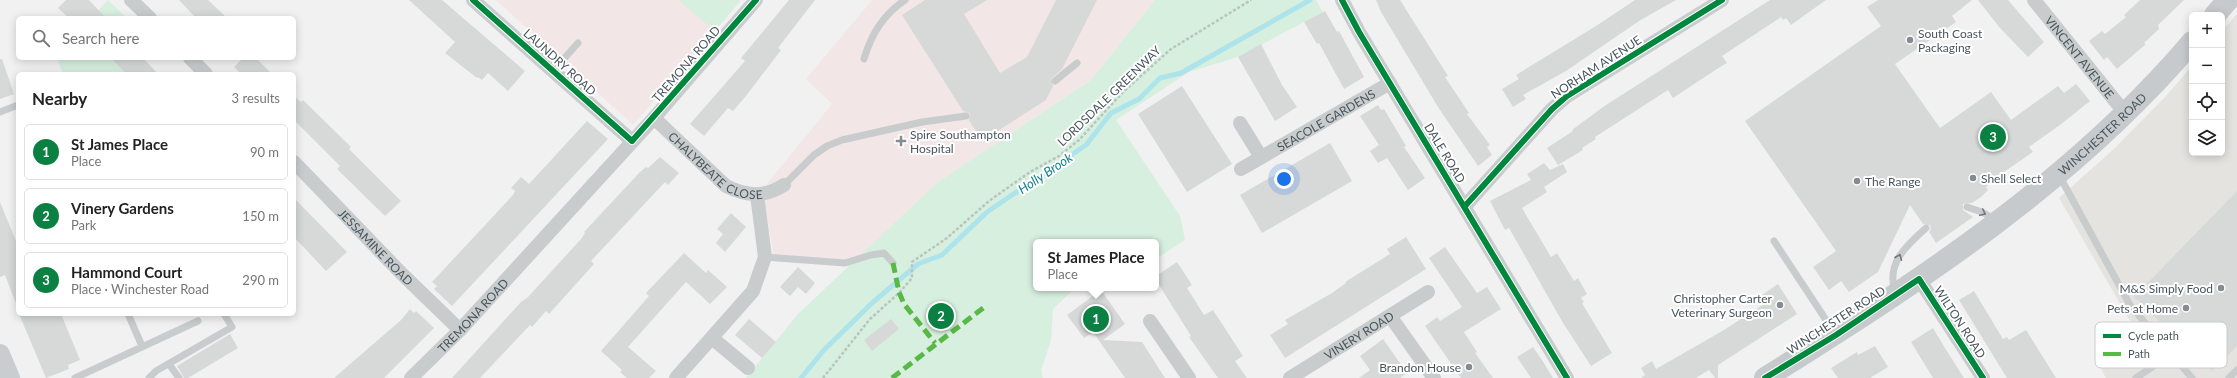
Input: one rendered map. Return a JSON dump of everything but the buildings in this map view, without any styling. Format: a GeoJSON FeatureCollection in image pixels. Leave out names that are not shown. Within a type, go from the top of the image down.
{"type":"FeatureCollection","features":[{"type":"Feature","properties":{"kind":"main road"},"geometry":{"type":"LineString","coordinates":[[2218,12],[2228,0]]}},
{"type":"Feature","properties":{"kind":"main road","name":"WINCHESTER ROAD"},"geometry":{"type":"LineString","coordinates":[[1765,378],[1836,335],[1919,279],[1998,221],[2058,173],[2125,113],[2163,76],[2189,46]]}},
{"type":"Feature","properties":{"kind":"street"},"geometry":{"type":"LineString","coordinates":[[131,0],[148,16]]}},
{"type":"Feature","properties":{"kind":"street","name":"LAUNDRY ROAD"},"geometry":{"type":"LineString","coordinates":[[473,0],[632,141]]}},
{"type":"Feature","properties":{"kind":"street","name":"TREMONA ROAD"},"geometry":{"type":"LineString","coordinates":[[411,378],[460,330],[654,118],[756,0]]}},
{"type":"Feature","properties":{"kind":"street","name":"DALE ROAD"},"geometry":{"type":"LineString","coordinates":[[1342,0],[1390,83],[1568,378]]}},
{"type":"Feature","properties":{"kind":"street","name":"NORHAM AVENUE"},"geometry":{"type":"LineString","coordinates":[[1465,206],[1552,109],[1568,96],[1722,0]]}},
{"type":"Feature","properties":{"kind":"street","name":"VINCENT AVENUE"},"geometry":{"type":"LineString","coordinates":[[2034,0],[2125,113]]}},
{"type":"Feature","properties":{"kind":"street"},"geometry":{"type":"LineString","coordinates":[[192,60],[204,72]]}},
{"type":"Feature","properties":{"kind":"street","name":"SEACOLE GARDENS"},"geometry":{"type":"LineString","coordinates":[[1241,169],[1390,83]]}},
{"type":"Feature","properties":{"kind":"street","name":"CHALYBEATE CLOSE"},"geometry":{"type":"LineString","coordinates":[[654,118],[726,186],[739,192],[757,195],[766,194],[784,185]]}},
{"type":"Feature","properties":{"kind":"street"},"geometry":{"type":"LineString","coordinates":[[1240,123],[1261,157]]}},
{"type":"Feature","properties":{"kind":"street","name":"JESSAMINE ROAD"},"geometry":{"type":"LineString","coordinates":[[296,164],[400,272],[460,330]]}},
{"type":"Feature","properties":{"kind":"street"},"geometry":{"type":"LineString","coordinates":[[676,378],[754,290],[765,258],[757,195]]}},
{"type":"Feature","properties":{"kind":"street","name":"WILTON ROAD"},"geometry":{"type":"LineString","coordinates":[[1919,279],[1983,378]]}},
{"type":"Feature","properties":{"kind":"street","name":"VINERY ROAD"},"geometry":{"type":"LineString","coordinates":[[1290,378],[1428,292]]}},
{"type":"Feature","properties":{"kind":"street"},"geometry":{"type":"LineString","coordinates":[[1390,316],[1434,378]]}},
{"type":"Feature","properties":{"kind":"street"},"geometry":{"type":"LineString","coordinates":[[1150,321],[1189,378]]}},
{"type":"Feature","properties":{"kind":"street"},"geometry":{"type":"LineString","coordinates":[[712,338],[748,368]]}},
{"type":"Feature","properties":{"kind":"street"},"geometry":{"type":"LineString","coordinates":[[0,354],[10,378]]}},
{"type":"Feature","properties":{"kind":"lane"},"geometry":{"type":"LineString","coordinates":[[864,59],[870,39],[891,9],[905,0]]}},
{"type":"Feature","properties":{"kind":"lane"},"geometry":{"type":"LineString","coordinates":[[553,71],[578,43]]}},
{"type":"Feature","properties":{"kind":"lane"},"geometry":{"type":"LineString","coordinates":[[1055,81],[1077,63]]}},
{"type":"Feature","properties":{"kind":"lane"},"geometry":{"type":"LineString","coordinates":[[0,112],[16,106]]}},
{"type":"Feature","properties":{"kind":"lane"},"geometry":{"type":"LineString","coordinates":[[784,185],[814,155],[827,146],[842,140],[922,122],[966,116]]}},
{"type":"Feature","properties":{"kind":"lane"},"geometry":{"type":"LineString","coordinates":[[2058,173],[2130,305],[2145,322]]}},
{"type":"Feature","properties":{"kind":"lane"},"geometry":{"type":"LineString","coordinates":[[1967,207],[1982,212],[1998,221]]}},
{"type":"Feature","properties":{"kind":"lane"},"geometry":{"type":"LineString","coordinates":[[1896,294],[1892,275],[1902,250],[1926,228]]}},
{"type":"Feature","properties":{"kind":"lane"},"geometry":{"type":"LineString","coordinates":[[1774,241],[1836,335]]}},
{"type":"Feature","properties":{"kind":"lane"},"geometry":{"type":"LineString","coordinates":[[765,258],[845,263],[871,255],[884,253],[893,263]]}},
{"type":"Feature","properties":{"kind":"lane"},"geometry":{"type":"LineString","coordinates":[[129,316],[142,346]]}},
{"type":"Feature","properties":{"kind":"lane"},"geometry":{"type":"LineString","coordinates":[[149,378],[169,364],[232,327],[225,316]]}},
{"type":"Feature","properties":{"kind":"lane"},"geometry":{"type":"LineString","coordinates":[[75,378],[198,321]]}},
{"type":"Feature","properties":{"kind":"lane"},"geometry":{"type":"LineString","coordinates":[[169,364],[180,378]]}},
{"type":"Feature","properties":{"kind":"lane"},"geometry":{"type":"LineString","coordinates":[[2136,378],[2151,368]]}},
{"type":"Feature","properties":{"kind":"lane"},"geometry":{"type":"LineString","coordinates":[[2184,368],[2192,378]]}},
{"type":"Feature","properties":{"kind":"lane"},"geometry":{"type":"LineString","coordinates":[[2229,378],[2237,370]]}},
{"type":"Feature","properties":{"kind":"shaded area"},"geometry":{"type":"Polygon","coordinates":[[[496,0],[741,0],[633,125],[496,0]]]}},
{"type":"Feature","properties":{"kind":"shaded area","name":"Spire Southampton Hospital"},"geometry":{"type":"Polygon","coordinates":[[[872,0],[1155,0],[1091,80],[938,182],[851,266],[775,262],[762,190],[832,104],[806,79],[872,0]]]}},
{"type":"Feature","properties":{"kind":"shaded area"},"geometry":{"type":"Polygon","coordinates":[[[2237,14],[2237,378],[2106,378],[2101,369],[2227,368],[2227,322],[2131,322],[2059,198],[2115,148],[2167,95],[2189,69],[2189,156],[2225,156],[2225,28],[2237,14]]]}},
{"type":"Feature","properties":{"kind":"green space"},"geometry":{"type":"Polygon","coordinates":[[[108,0],[125,16],[93,16],[108,0]]]}},
{"type":"Feature","properties":{"kind":"green space"},"geometry":{"type":"Polygon","coordinates":[[[678,0],[741,0],[715,31],[678,0]]]}},
{"type":"Feature","properties":{"kind":"green space"},"geometry":{"type":"Polygon","coordinates":[[[1155,0],[1316,0],[1323,12],[1238,57],[1189,72],[1116,120],[1180,216],[1185,240],[1159,257],[1159,239],[1033,239],[1033,291],[1072,291],[1053,309],[1051,340],[1041,370],[1043,378],[746,378],[798,314],[938,182],[1091,80],[1155,0]]]}},
{"type":"Feature","properties":{"kind":"green space"},"geometry":{"type":"Polygon","coordinates":[[[58,60],[113,60],[124,72],[62,72],[58,60]]]}},
{"type":"Feature","properties":{"kind":"waterway","name":"Holly Brook"},"geometry":{"type":"LineString","coordinates":[[801,378],[824,350],[872,303],[918,264],[942,255],[987,212],[1086,145],[1111,113],[1139,99],[1160,78],[1181,73],[1310,0]]}},
{"type":"Feature","properties":{"kind":"marked path"},"geometry":{"type":"LineString","coordinates":[[893,263],[899,292],[904,304],[935,343]]}},
{"type":"Feature","properties":{"kind":"marked path"},"geometry":{"type":"LineString","coordinates":[[892,378],[987,305]]}},
{"type":"Feature","properties":{"kind":"cycle path"},"geometry":{"type":"LineString","coordinates":[[473,0],[632,141],[756,0]]}},
{"type":"Feature","properties":{"kind":"cycle path"},"geometry":{"type":"LineString","coordinates":[[1342,0],[1359,32],[1567,378]]}},
{"type":"Feature","properties":{"kind":"cycle path"},"geometry":{"type":"LineString","coordinates":[[1465,206],[1552,109],[1567,96],[1722,0]]}},
{"type":"Feature","properties":{"kind":"cycle path"},"geometry":{"type":"LineString","coordinates":[[1765,378],[1836,335],[1919,279],[1983,378]]}},
{"type":"Feature","properties":{"kind":"place","name":"South Coast Packaging"},"geometry":{"type":"Point","coordinates":[1910,40]}},
{"type":"Feature","properties":{"kind":"place","name":"Hammond Court"},"geometry":{"type":"Point","coordinates":[1993,137]}},
{"type":"Feature","properties":{"kind":"place","name":"Spire Southampton Hospital"},"geometry":{"type":"Point","coordinates":[901,141]}},
{"type":"Feature","properties":{"kind":"place","name":"Shell Select"},"geometry":{"type":"Point","coordinates":[1973,178]}},
{"type":"Feature","properties":{"kind":"place","name":"The Range"},"geometry":{"type":"Point","coordinates":[1857,181]}},
{"type":"Feature","properties":{"kind":"place","name":"M&S Simply Food"},"geometry":{"type":"Point","coordinates":[2221,288]}},
{"type":"Feature","properties":{"kind":"place","name":"Christopher Carter Veterinary Surgeon"},"geometry":{"type":"Point","coordinates":[1780,305]}},
{"type":"Feature","properties":{"kind":"place","name":"Pets at Home"},"geometry":{"type":"Point","coordinates":[2186,308]}},
{"type":"Feature","properties":{"kind":"place","name":"Vinery Gardens"},"geometry":{"type":"Point","coordinates":[941,316]}},
{"type":"Feature","properties":{"kind":"place","name":"St James Place"},"geometry":{"type":"Point","coordinates":[1096,319]}},
{"type":"Feature","properties":{"kind":"place","name":"Brandon House"},"geometry":{"type":"Point","coordinates":[1469,367]}}]}
